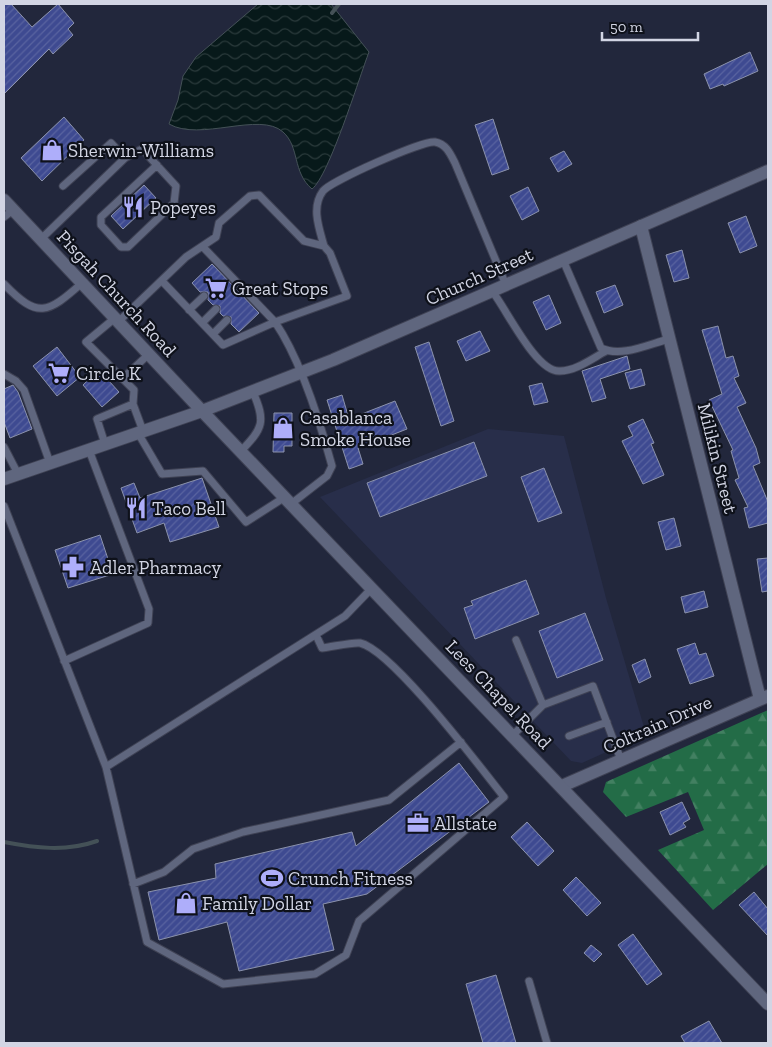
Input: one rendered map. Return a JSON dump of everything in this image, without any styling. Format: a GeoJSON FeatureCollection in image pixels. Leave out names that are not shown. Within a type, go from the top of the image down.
{"type":"FeatureCollection","features":[{"type":"Feature","properties":{"kind":"street","name":"Church Street"},"geometry":{"type":"LineString","coordinates":[[4,479],[202,411],[300,374],[768,171]]}},
{"type":"Feature","properties":{"kind":"street","name":"Pisgah Church Road"},"geometry":{"type":"LineString","coordinates":[[4,200],[8,213],[41,239],[202,411]]}},
{"type":"Feature","properties":{"kind":"street","name":"Milikin Street"},"geometry":{"type":"LineString","coordinates":[[641,226],[764,697]]}},
{"type":"Feature","properties":{"kind":"street","name":"Lees Chapel Road"},"geometry":{"type":"LineString","coordinates":[[202,411],[562,786],[768,1004]]}},
{"type":"Feature","properties":{"kind":"street","name":"Coltrain Drive"},"geometry":{"type":"LineString","coordinates":[[562,786],[764,697]]}},
{"type":"Feature","properties":{"kind":"lane"},"geometry":{"type":"LineString","coordinates":[[63,186],[111,142],[125,158]]}},
{"type":"Feature","properties":{"kind":"lane"},"geometry":{"type":"LineString","coordinates":[[162,281],[223,345],[275,322],[346,296],[330,253],[324,246],[316,208],[323,191],[336,181],[416,146],[434,142],[447,148],[455,162],[506,285]]}},
{"type":"Feature","properties":{"kind":"lane"},"geometry":{"type":"LineString","coordinates":[[41,239],[125,158],[142,149],[157,165],[176,186],[174,204],[128,247],[122,247],[101,225],[101,217],[157,165]]}},
{"type":"Feature","properties":{"kind":"lane"},"geometry":{"type":"LineString","coordinates":[[203,247],[238,287],[275,322],[285,337],[332,466],[326,476],[288,501],[246,522],[203,471],[162,474],[141,432],[133,404],[134,390],[86,342],[116,320],[162,281],[186,257],[216,237],[219,223],[250,196],[259,195],[304,241],[324,246]]}},
{"type":"Feature","properties":{"kind":"lane"},"geometry":{"type":"LineString","coordinates":[[563,260],[598,344],[606,351]]}},
{"type":"Feature","properties":{"kind":"lane"},"geometry":{"type":"LineString","coordinates":[[4,284],[20,301],[30,307],[45,308],[62,301],[82,283]]}},
{"type":"Feature","properties":{"kind":"lane"},"geometry":{"type":"LineString","coordinates":[[492,291],[503,304],[522,340],[549,368],[556,371],[566,371],[606,351],[633,349],[669,339]]}},
{"type":"Feature","properties":{"kind":"lane"},"geometry":{"type":"LineString","coordinates":[[189,310],[204,296]]}},
{"type":"Feature","properties":{"kind":"lane"},"geometry":{"type":"LineString","coordinates":[[202,323],[216,309]]}},
{"type":"Feature","properties":{"kind":"lane"},"geometry":{"type":"LineString","coordinates":[[213,334],[227,320]]}},
{"type":"Feature","properties":{"kind":"lane"},"geometry":{"type":"LineString","coordinates":[[122,379],[148,354]]}},
{"type":"Feature","properties":{"kind":"lane"},"geometry":{"type":"LineString","coordinates":[[4,374],[16,381],[24,390],[50,463]]}},
{"type":"Feature","properties":{"kind":"lane"},"geometry":{"type":"LineString","coordinates":[[240,451],[260,432],[262,412],[253,392]]}},
{"type":"Feature","properties":{"kind":"lane"},"geometry":{"type":"LineString","coordinates":[[105,444],[97,419],[133,404]]}},
{"type":"Feature","properties":{"kind":"lane"},"geometry":{"type":"LineString","coordinates":[[4,447],[18,474]]}},
{"type":"Feature","properties":{"kind":"lane"},"geometry":{"type":"LineString","coordinates":[[64,661],[148,624],[149,609],[89,450]]}},
{"type":"Feature","properties":{"kind":"lane"},"geometry":{"type":"LineString","coordinates":[[4,506],[106,767],[147,942],[223,984],[315,974],[346,955],[358,922],[504,797],[461,742],[388,660],[360,643],[322,648],[316,635]]}},
{"type":"Feature","properties":{"kind":"lane"},"geometry":{"type":"LineString","coordinates":[[106,767],[345,616],[372,588]]}},
{"type":"Feature","properties":{"kind":"lane"},"geometry":{"type":"LineString","coordinates":[[516,640],[543,705]]}},
{"type":"Feature","properties":{"kind":"lane"},"geometry":{"type":"LineString","coordinates":[[513,735],[543,705],[593,686],[621,760]]}},
{"type":"Feature","properties":{"kind":"lane"},"geometry":{"type":"LineString","coordinates":[[569,736],[607,722]]}},
{"type":"Feature","properties":{"kind":"lane"},"geometry":{"type":"LineString","coordinates":[[133,884],[164,872],[193,849],[243,832],[389,800],[461,742]]}},
{"type":"Feature","properties":{"kind":"lane"},"geometry":{"type":"LineString","coordinates":[[529,981],[547,1043]]}},
{"type":"Feature","properties":{"kind":"shaded area"},"geometry":{"type":"Polygon","coordinates":[[[488,429],[564,436],[606,598],[646,734],[582,763],[571,761],[320,497],[488,429]]]}},
{"type":"Feature","properties":{"kind":"green space"},"geometry":{"type":"Polygon","coordinates":[[[768,710],[768,864],[713,910],[658,850],[704,830],[688,792],[626,817],[603,792],[606,782],[768,710]]]}},
{"type":"Feature","properties":{"kind":"water"},"geometry":{"type":"Polygon","coordinates":[[[258,4],[331,4],[369,52],[335,147],[327,166],[312,189],[301,175],[288,138],[283,132],[273,126],[260,124],[197,130],[182,129],[169,124],[178,100],[183,76],[196,57],[258,4]]]}},
{"type":"Feature","properties":{"kind":"building"},"geometry":{"type":"Polygon","coordinates":[[[4,4],[11,4],[32,27],[58,4],[74,23],[68,29],[73,35],[53,54],[49,49],[4,94],[4,4]]]}},
{"type":"Feature","properties":{"kind":"building"},"geometry":{"type":"Polygon","coordinates":[[[750,52],[758,71],[724,86],[723,84],[710,89],[704,74],[750,52]]]}},
{"type":"Feature","properties":{"kind":"building"},"geometry":{"type":"Polygon","coordinates":[[[64,117],[84,140],[42,181],[21,158],[64,117]]]}},
{"type":"Feature","properties":{"kind":"building"},"geometry":{"type":"Polygon","coordinates":[[[493,119],[509,169],[492,175],[475,125],[493,119]]]}},
{"type":"Feature","properties":{"kind":"building"},"geometry":{"type":"Polygon","coordinates":[[[564,151],[572,164],[558,172],[550,158],[564,151]]]}},
{"type":"Feature","properties":{"kind":"building","name":"Popeyes"},"geometry":{"type":"Polygon","coordinates":[[[144,185],[156,198],[123,229],[111,216],[144,185]]]}},
{"type":"Feature","properties":{"kind":"building"},"geometry":{"type":"Polygon","coordinates":[[[528,187],[539,211],[522,220],[510,196],[528,187]]]}},
{"type":"Feature","properties":{"kind":"building"},"geometry":{"type":"Polygon","coordinates":[[[746,216],[757,246],[740,253],[728,223],[746,216]]]}},
{"type":"Feature","properties":{"kind":"building"},"geometry":{"type":"Polygon","coordinates":[[[682,250],[689,278],[674,282],[666,255],[682,250]]]}},
{"type":"Feature","properties":{"kind":"building"},"geometry":{"type":"Polygon","coordinates":[[[212,264],[259,313],[239,332],[231,324],[231,317],[223,316],[220,313],[220,306],[213,305],[208,300],[208,292],[200,292],[192,283],[212,264]]]}},
{"type":"Feature","properties":{"kind":"building"},"geometry":{"type":"Polygon","coordinates":[[[615,285],[623,305],[604,313],[596,292],[615,285]]]}},
{"type":"Feature","properties":{"kind":"building"},"geometry":{"type":"Polygon","coordinates":[[[549,295],[561,323],[546,330],[533,302],[549,295]]]}},
{"type":"Feature","properties":{"kind":"building"},"geometry":{"type":"Polygon","coordinates":[[[718,326],[726,358],[733,356],[739,376],[734,378],[746,403],[737,407],[756,448],[760,463],[753,466],[768,502],[768,523],[749,528],[744,508],[748,507],[735,480],[739,478],[731,451],[733,450],[709,400],[722,394],[702,330],[718,326]]]}},
{"type":"Feature","properties":{"kind":"building"},"geometry":{"type":"Polygon","coordinates":[[[480,331],[490,351],[466,361],[457,341],[480,331]]]}},
{"type":"Feature","properties":{"kind":"building"},"geometry":{"type":"Polygon","coordinates":[[[429,342],[454,421],[441,426],[415,347],[429,342]]]}},
{"type":"Feature","properties":{"kind":"building"},"geometry":{"type":"Polygon","coordinates":[[[57,347],[80,377],[57,396],[33,366],[57,347]]]}},
{"type":"Feature","properties":{"kind":"building"},"geometry":{"type":"Polygon","coordinates":[[[627,356],[630,369],[600,379],[606,398],[592,402],[582,371],[627,356]]]}},
{"type":"Feature","properties":{"kind":"building"},"geometry":{"type":"Polygon","coordinates":[[[641,369],[645,385],[630,389],[625,373],[641,369]]]}},
{"type":"Feature","properties":{"kind":"building"},"geometry":{"type":"Polygon","coordinates":[[[99,370],[119,392],[102,407],[83,385],[99,370]]]}},
{"type":"Feature","properties":{"kind":"building"},"geometry":{"type":"Polygon","coordinates":[[[542,383],[548,402],[534,405],[529,386],[542,383]]]}},
{"type":"Feature","properties":{"kind":"building"},"geometry":{"type":"Polygon","coordinates":[[[13,385],[18,392],[32,429],[10,438],[4,422],[4,389],[13,385]]]}},
{"type":"Feature","properties":{"kind":"building"},"geometry":{"type":"Polygon","coordinates":[[[342,395],[349,419],[395,401],[407,429],[358,448],[363,464],[349,469],[327,400],[342,395]]]}},
{"type":"Feature","properties":{"kind":"building"},"geometry":{"type":"Polygon","coordinates":[[[274,413],[292,413],[292,446],[284,446],[284,452],[273,452],[274,413]]]}},
{"type":"Feature","properties":{"kind":"building"},"geometry":{"type":"Polygon","coordinates":[[[643,419],[654,443],[651,444],[664,475],[643,484],[622,441],[633,436],[628,426],[643,419]]]}},
{"type":"Feature","properties":{"kind":"building"},"geometry":{"type":"Polygon","coordinates":[[[474,442],[487,476],[380,517],[367,483],[474,442]]]}},
{"type":"Feature","properties":{"kind":"building"},"geometry":{"type":"Polygon","coordinates":[[[544,468],[562,513],[538,522],[521,477],[544,468]]]}},
{"type":"Feature","properties":{"kind":"building"},"geometry":{"type":"Polygon","coordinates":[[[202,478],[219,527],[170,542],[164,523],[137,533],[121,488],[134,483],[140,498],[202,478]]]}},
{"type":"Feature","properties":{"kind":"building"},"geometry":{"type":"Polygon","coordinates":[[[674,518],[681,546],[666,550],[658,522],[674,518]]]}},
{"type":"Feature","properties":{"kind":"building"},"geometry":{"type":"Polygon","coordinates":[[[100,535],[113,574],[68,588],[55,550],[100,535]]]}},
{"type":"Feature","properties":{"kind":"building"},"geometry":{"type":"Polygon","coordinates":[[[768,558],[768,591],[762,592],[757,559],[768,558]]]}},
{"type":"Feature","properties":{"kind":"building"},"geometry":{"type":"Polygon","coordinates":[[[526,580],[539,614],[475,639],[464,608],[473,605],[471,601],[526,580]]]}},
{"type":"Feature","properties":{"kind":"building"},"geometry":{"type":"Polygon","coordinates":[[[704,591],[708,607],[685,613],[681,597],[704,591]]]}},
{"type":"Feature","properties":{"kind":"building"},"geometry":{"type":"Polygon","coordinates":[[[585,613],[603,660],[557,678],[539,631],[585,613]]]}},
{"type":"Feature","properties":{"kind":"building"},"geometry":{"type":"Polygon","coordinates":[[[695,643],[699,655],[706,653],[714,676],[690,684],[677,649],[695,643]]]}},
{"type":"Feature","properties":{"kind":"building"},"geometry":{"type":"Polygon","coordinates":[[[645,659],[651,677],[639,683],[632,665],[645,659]]]}},
{"type":"Feature","properties":{"kind":"building"},"geometry":{"type":"Polygon","coordinates":[[[459,763],[489,802],[367,894],[323,904],[334,950],[239,971],[227,922],[159,940],[148,892],[216,878],[215,864],[352,832],[356,846],[459,763]]]}},
{"type":"Feature","properties":{"kind":"building"},"geometry":{"type":"Polygon","coordinates":[[[682,802],[690,819],[683,823],[686,827],[670,835],[660,812],[682,802]]]}},
{"type":"Feature","properties":{"kind":"building"},"geometry":{"type":"Polygon","coordinates":[[[527,822],[554,851],[538,866],[511,837],[527,822]]]}},
{"type":"Feature","properties":{"kind":"building"},"geometry":{"type":"Polygon","coordinates":[[[576,877],[601,903],[587,916],[563,890],[576,877]]]}},
{"type":"Feature","properties":{"kind":"building"},"geometry":{"type":"Polygon","coordinates":[[[754,892],[768,909],[768,936],[739,905],[754,892]]]}},
{"type":"Feature","properties":{"kind":"building"},"geometry":{"type":"Polygon","coordinates":[[[633,934],[662,974],[647,985],[618,945],[633,934]]]}},
{"type":"Feature","properties":{"kind":"building"},"geometry":{"type":"Polygon","coordinates":[[[591,945],[602,954],[594,962],[584,953],[591,945]]]}},
{"type":"Feature","properties":{"kind":"building"},"geometry":{"type":"Polygon","coordinates":[[[496,975],[516,1043],[483,1043],[466,984],[496,975]]]}},
{"type":"Feature","properties":{"kind":"building"},"geometry":{"type":"Polygon","coordinates":[[[709,1021],[722,1043],[685,1043],[681,1036],[709,1021]]]}},
{"type":"Feature","properties":{"kind":"waterway"},"geometry":{"type":"LineString","coordinates":[[332,13],[339,4]]}},
{"type":"Feature","properties":{"kind":"waterway"},"geometry":{"type":"LineString","coordinates":[[4,842],[27,846],[62,848],[97,841]]}},
{"type":"Feature","properties":{"kind":"place","name":"Sherwin-Williams"},"geometry":{"type":"Point","coordinates":[52,150]}},
{"type":"Feature","properties":{"kind":"place","name":"Popeyes"},"geometry":{"type":"Point","coordinates":[133,207]}},
{"type":"Feature","properties":{"kind":"place","name":"Great Stops"},"geometry":{"type":"Point","coordinates":[216,288]}},
{"type":"Feature","properties":{"kind":"place","name":"Circle K"},"geometry":{"type":"Point","coordinates":[59,373]}},
{"type":"Feature","properties":{"kind":"place","name":"Casablanca Smoke House"},"geometry":{"type":"Point","coordinates":[283,428]}},
{"type":"Feature","properties":{"kind":"place","name":"Taco Bell"},"geometry":{"type":"Point","coordinates":[136,508]}},
{"type":"Feature","properties":{"kind":"place","name":"Adler Pharmacy"},"geometry":{"type":"Point","coordinates":[73,567]}},
{"type":"Feature","properties":{"kind":"place","name":"Allstate"},"geometry":{"type":"Point","coordinates":[418,823]}},
{"type":"Feature","properties":{"kind":"place","name":"Crunch Fitness"},"geometry":{"type":"Point","coordinates":[272,878]}},
{"type":"Feature","properties":{"kind":"place","name":"Family Dollar"},"geometry":{"type":"Point","coordinates":[186,903]}}]}
